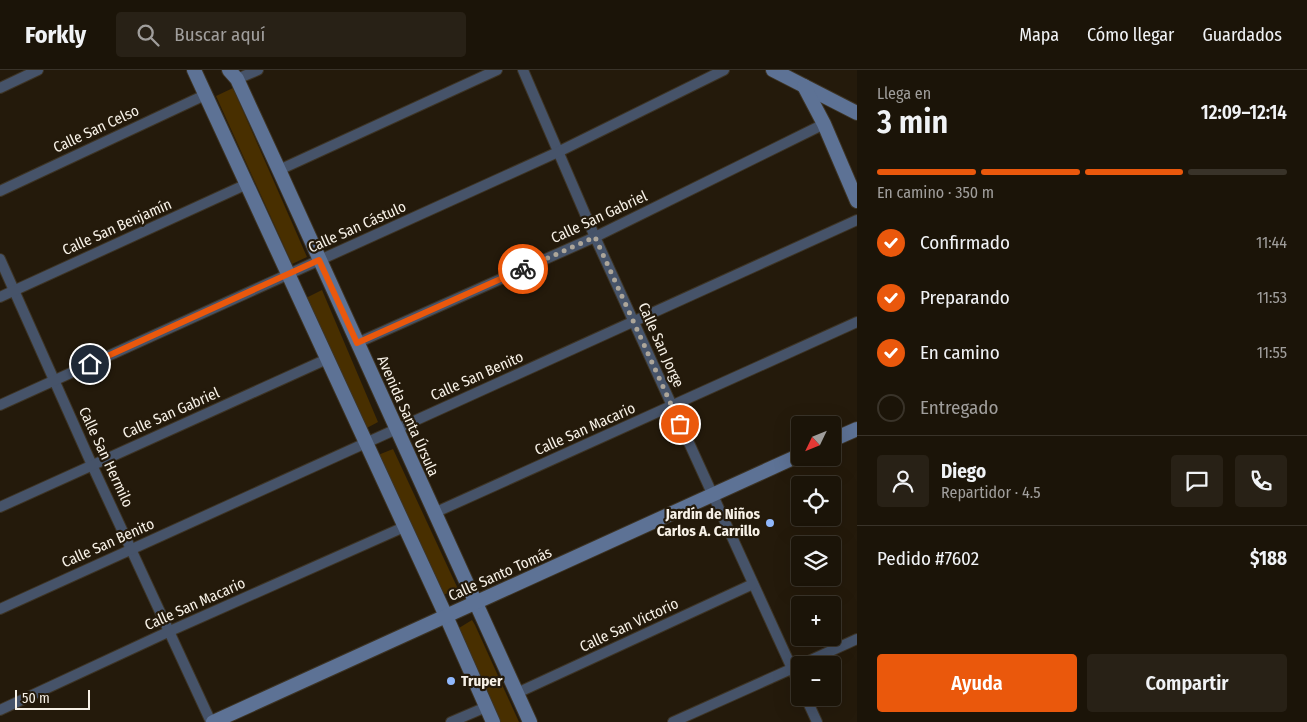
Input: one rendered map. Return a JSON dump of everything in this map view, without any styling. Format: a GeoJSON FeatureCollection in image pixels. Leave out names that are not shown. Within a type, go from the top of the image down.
{"type":"FeatureCollection","features":[{"type":"Feature","properties":{"kind":"street"},"geometry":{"type":"LineString","coordinates":[[0,88],[38,70]]}},
{"type":"Feature","properties":{"kind":"street"},"geometry":{"type":"LineString","coordinates":[[194,70],[493,722]]}},
{"type":"Feature","properties":{"kind":"street"},"geometry":{"type":"LineString","coordinates":[[233,75],[258,70]]}},
{"type":"Feature","properties":{"kind":"street"},"geometry":{"type":"LineString","coordinates":[[279,170],[497,70]]}},
{"type":"Feature","properties":{"kind":"street","name":"Calle San Jorge"},"geometry":{"type":"LineString","coordinates":[[523,70],[595,237],[753,584],[792,656]]}},
{"type":"Feature","properties":{"kind":"street","name":"Calle San Cástulo"},"geometry":{"type":"LineString","coordinates":[[0,405],[558,152],[724,70]]}},
{"type":"Feature","properties":{"kind":"street"},"geometry":{"type":"LineString","coordinates":[[773,70],[857,113]]}},
{"type":"Feature","properties":{"kind":"street","name":"Avenida Santa Úrsula"},"geometry":{"type":"LineString","coordinates":[[233,75],[279,170],[530,722]]}},
{"type":"Feature","properties":{"kind":"street"},"geometry":{"type":"LineString","coordinates":[[804,86],[824,124],[857,200]]}},
{"type":"Feature","properties":{"kind":"street","name":"Calle San Celso"},"geometry":{"type":"LineString","coordinates":[[0,191],[205,95]]}},
{"type":"Feature","properties":{"kind":"street","name":"Calle San Gabriel"},"geometry":{"type":"LineString","coordinates":[[357,343],[595,237],[824,124]]}},
{"type":"Feature","properties":{"kind":"street","name":"Calle San Benjamín"},"geometry":{"type":"LineString","coordinates":[[0,297],[247,184]]}},
{"type":"Feature","properties":{"kind":"street","name":"Calle San Benito"},"geometry":{"type":"LineString","coordinates":[[0,609],[857,220]]}},
{"type":"Feature","properties":{"kind":"street","name":"Calle San Hermilo"},"geometry":{"type":"LineString","coordinates":[[0,259],[92,465],[212,722]]}},
{"type":"Feature","properties":{"kind":"street","name":"Calle San Macario"},"geometry":{"type":"LineString","coordinates":[[434,513],[857,322]]}},
{"type":"Feature","properties":{"kind":"street","name":"Calle San Gabriel"},"geometry":{"type":"LineString","coordinates":[[0,506],[327,359]]}},
{"type":"Feature","properties":{"kind":"street"},"geometry":{"type":"LineString","coordinates":[[841,436],[857,429]]}},
{"type":"Feature","properties":{"kind":"street","name":"Calle Santo Tomás"},"geometry":{"type":"LineString","coordinates":[[212,722],[791,459]]}},
{"type":"Feature","properties":{"kind":"street","name":"Calle San Macario"},"geometry":{"type":"LineString","coordinates":[[0,710],[170,631],[404,527]]}},
{"type":"Feature","properties":{"kind":"street","name":"Calle San Victorio"},"geometry":{"type":"LineString","coordinates":[[516,693],[753,584]]}},
{"type":"Feature","properties":{"kind":"street"},"geometry":{"type":"LineString","coordinates":[[819,656],[857,639]]}},
{"type":"Feature","properties":{"kind":"street"},"geometry":{"type":"LineString","coordinates":[[674,722],[791,669]]}},
{"type":"Feature","properties":{"kind":"street"},"geometry":{"type":"LineString","coordinates":[[451,722],[486,706]]}},
{"type":"Feature","properties":{"kind":"street"},"geometry":{"type":"LineString","coordinates":[[810,706],[818,722]]}},
{"type":"Feature","properties":{"kind":"shaded area"},"geometry":{"type":"Polygon","coordinates":[[[233,88],[307,257],[292,264],[216,96],[233,88]]]}},
{"type":"Feature","properties":{"kind":"shaded area"},"geometry":{"type":"Polygon","coordinates":[[[322,290],[378,422],[365,429],[306,298],[322,290]]]}},
{"type":"Feature","properties":{"kind":"shaded area"},"geometry":{"type":"Polygon","coordinates":[[[393,449],[458,589],[443,595],[378,455],[393,449]]]}},
{"type":"Feature","properties":{"kind":"shaded area"},"geometry":{"type":"Polygon","coordinates":[[[472,620],[519,722],[501,722],[459,628],[472,620]]]}},
{"type":"Feature","properties":{"kind":"way so far"},"geometry":{"type":"LineString","coordinates":[[523,269],[595,237],[680,424]]}},
{"type":"Feature","properties":{"kind":"place","name":"Jardín de Niños Carlos A. Carrillo"},"geometry":{"type":"Point","coordinates":[770,523]}},
{"type":"Feature","properties":{"kind":"place","name":"Truper"},"geometry":{"type":"Point","coordinates":[451,681]}},
{"type":"Feature","properties":{"kind":"route"},"geometry":{"type":"LineString","coordinates":[[90,364],[319,260],[357,343],[523,269]]}}]}
